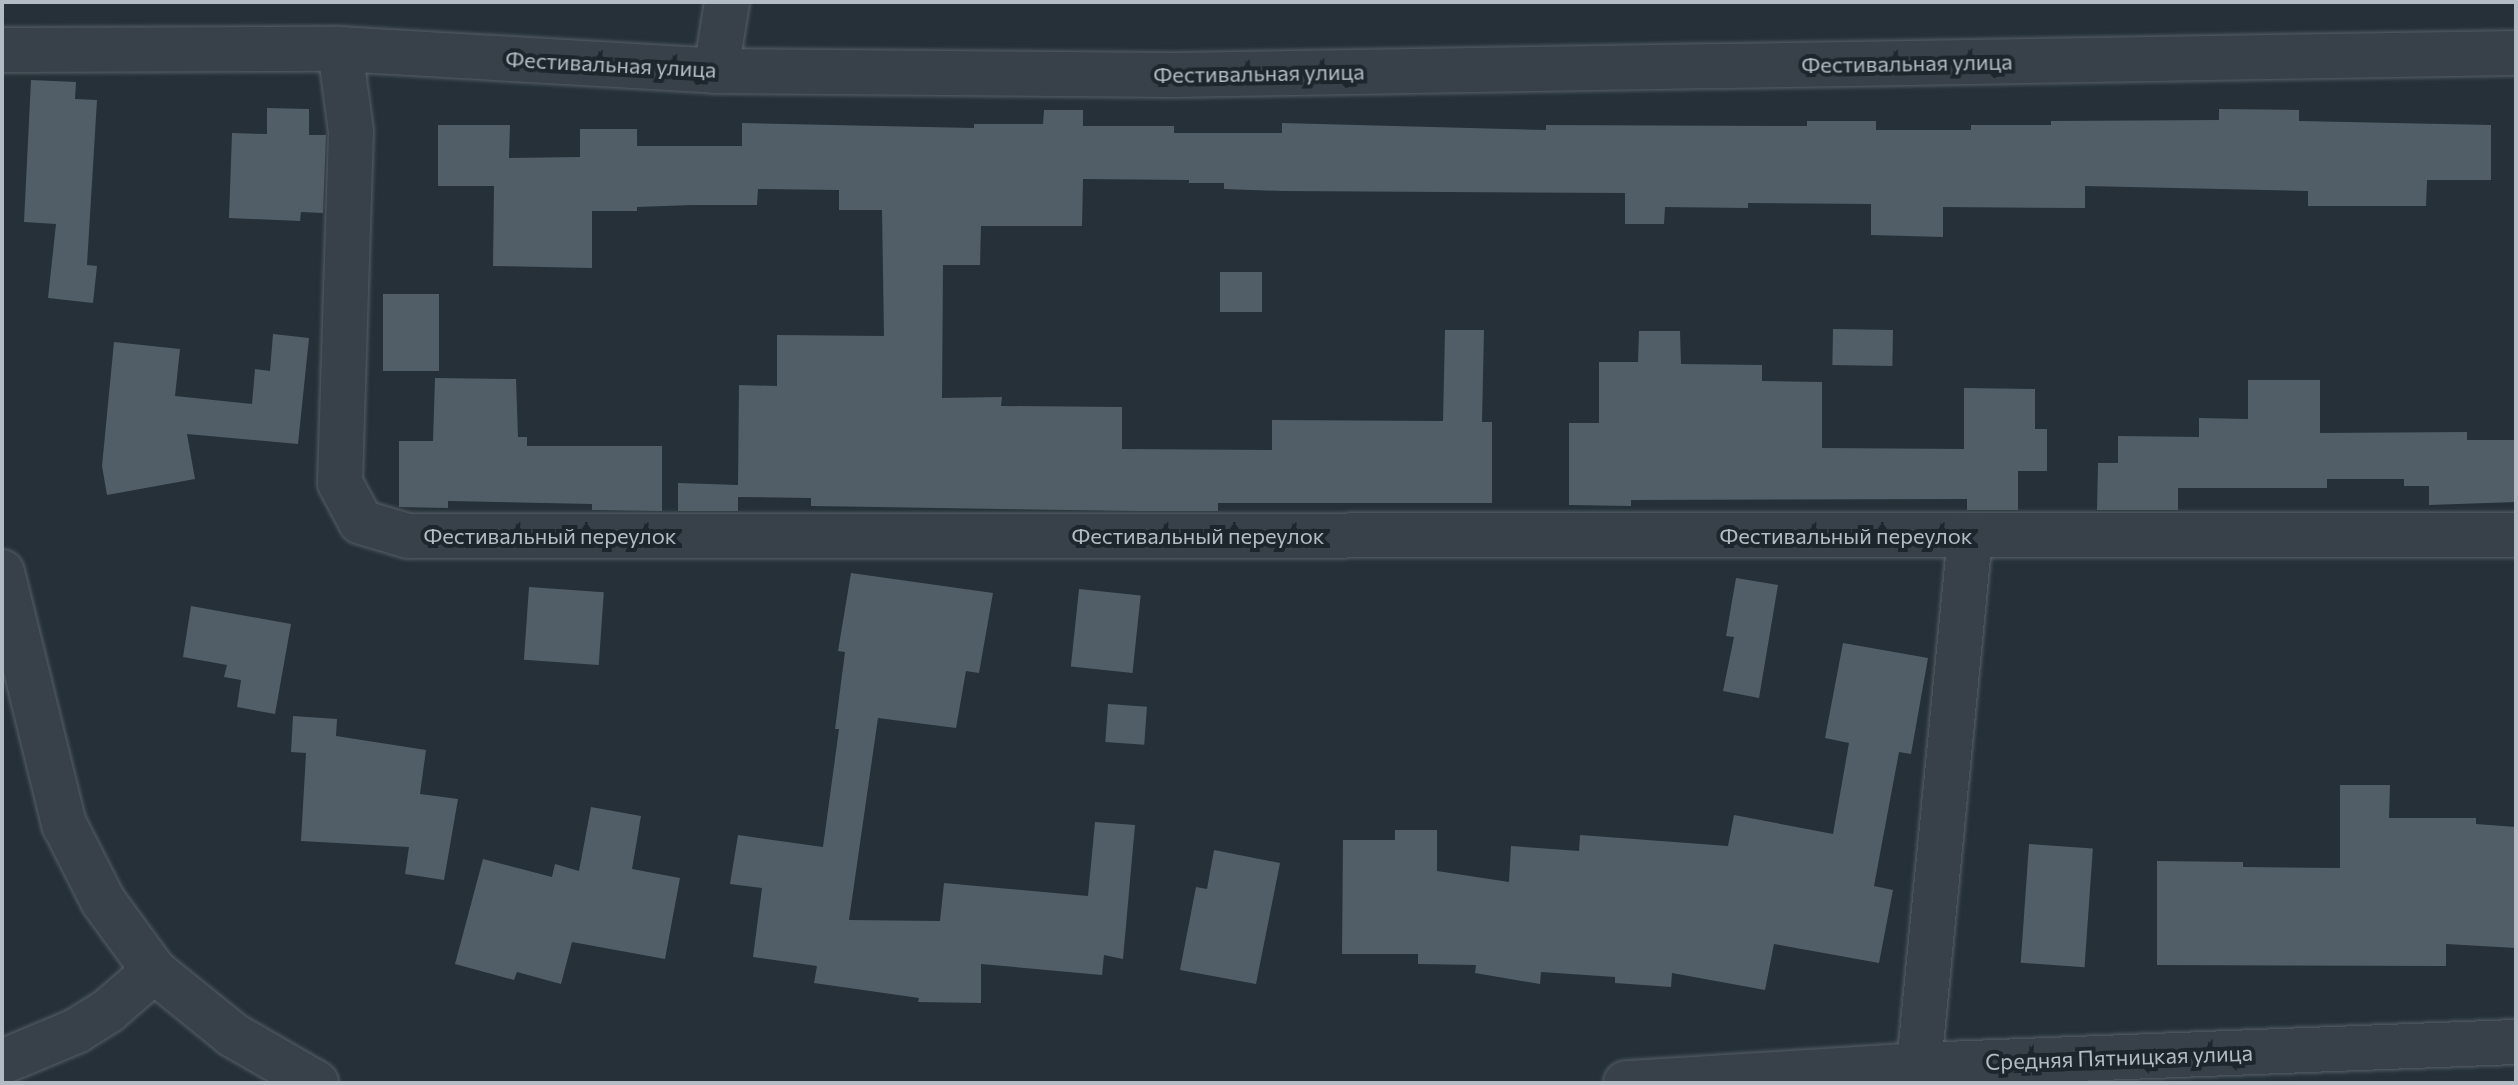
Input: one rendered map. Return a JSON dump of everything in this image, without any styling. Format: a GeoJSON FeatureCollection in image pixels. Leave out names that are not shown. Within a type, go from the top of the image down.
{"type":"FeatureCollection","features":[{"type":"Feature","properties":{"kind":"street"},"geometry":{"type":"LineString","coordinates":[[716,71],[727,2]]}},
{"type":"Feature","properties":{"kind":"street","name":"Фестивальная улица"},"geometry":{"type":"LineString","coordinates":[[2,50],[340,49],[716,71],[1173,75],[2516,53]]}},
{"type":"Feature","properties":{"kind":"street","name":"Фестивальный переулок"},"geometry":{"type":"LineString","coordinates":[[340,49],[351,131],[340,483],[361,522],[408,536],[2516,535]]}},
{"type":"Feature","properties":{"kind":"street"},"geometry":{"type":"LineString","coordinates":[[1919,1065],[1970,536]]}},
{"type":"Feature","properties":{"kind":"street"},"geometry":{"type":"LineString","coordinates":[[2,572],[64,824],[103,901],[154,971],[233,1035],[316,1083]]}},
{"type":"Feature","properties":{"kind":"street"},"geometry":{"type":"LineString","coordinates":[[2,1062],[87,1024],[108,1011],[154,971]]}},
{"type":"Feature","properties":{"kind":"street","name":"Средняя Пятницкая улица"},"geometry":{"type":"LineString","coordinates":[[1626,1083],[1919,1065],[2516,1042]]}},
{"type":"Feature","properties":{"kind":"building"},"geometry":{"type":"Polygon","coordinates":[[[31,80],[76,82],[75,99],[97,100],[87,265],[97,266],[93,303],[48,298],[56,224],[24,222],[31,80]]]}},
{"type":"Feature","properties":{"kind":"building"},"geometry":{"type":"Polygon","coordinates":[[[267,108],[309,109],[309,135],[326,135],[323,213],[301,212],[300,221],[229,218],[232,133],[267,134],[267,108]]]}},
{"type":"Feature","properties":{"kind":"building"},"geometry":{"type":"Polygon","coordinates":[[[2219,109],[2299,110],[2299,121],[2491,125],[2491,180],[2427,180],[2426,206],[2308,206],[2308,191],[2085,186],[2085,208],[1943,207],[1943,237],[1871,235],[1871,204],[1748,203],[1748,208],[1665,207],[1664,224],[1625,224],[1625,193],[1283,191],[1224,189],[1224,183],[1189,183],[1189,180],[1083,179],[1082,226],[981,226],[980,265],[943,265],[942,398],[1002,397],[1001,406],[1122,407],[1122,449],[1272,450],[1272,420],[1443,421],[1445,330],[1484,330],[1482,422],[1492,422],[1492,503],[1218,503],[1218,511],[1138,511],[811,506],[811,498],[738,497],[738,511],[678,511],[678,483],[738,485],[739,385],[777,386],[777,335],[884,336],[882,210],[839,210],[839,190],[758,189],[757,205],[592,211],[592,268],[493,266],[494,186],[438,186],[438,125],[510,125],[509,158],[580,157],[580,129],[637,129],[637,146],[742,146],[742,123],[974,128],[974,124],[1043,124],[1044,110],[1083,110],[1083,126],[1174,126],[1174,133],[1282,133],[1282,123],[1546,130],[1546,125],[1807,126],[1807,121],[1876,121],[1876,130],[1971,130],[1971,125],[2051,125],[2051,121],[2219,120],[2219,109]]]}},
{"type":"Feature","properties":{"kind":"building"},"geometry":{"type":"Polygon","coordinates":[[[1220,272],[1262,272],[1262,312],[1220,312],[1220,272]]]}},
{"type":"Feature","properties":{"kind":"building"},"geometry":{"type":"Polygon","coordinates":[[[383,294],[439,294],[439,371],[383,371],[383,294]]]}},
{"type":"Feature","properties":{"kind":"building"},"geometry":{"type":"Polygon","coordinates":[[[1833,329],[1893,330],[1892,366],[1832,365],[1833,329]]]}},
{"type":"Feature","properties":{"kind":"building"},"geometry":{"type":"Polygon","coordinates":[[[1639,331],[1680,331],[1681,364],[1762,365],[1762,381],[1822,382],[1822,448],[1964,449],[1964,388],[2035,389],[2035,429],[2047,429],[2047,471],[2018,471],[2018,510],[1967,510],[1967,499],[1631,500],[1631,506],[1569,505],[1569,423],[1599,423],[1599,362],[1638,362],[1639,331]]]}},
{"type":"Feature","properties":{"kind":"building"},"geometry":{"type":"Polygon","coordinates":[[[273,334],[309,338],[298,444],[187,434],[195,479],[107,495],[102,466],[114,342],[180,349],[175,396],[252,404],[255,369],[270,371],[273,334]]]}},
{"type":"Feature","properties":{"kind":"building"},"geometry":{"type":"Polygon","coordinates":[[[435,378],[516,379],[518,437],[527,437],[527,446],[662,446],[662,511],[592,510],[592,504],[448,501],[448,508],[399,507],[399,441],[433,441],[435,378]]]}},
{"type":"Feature","properties":{"kind":"building"},"geometry":{"type":"Polygon","coordinates":[[[2248,380],[2320,380],[2320,433],[2467,432],[2467,440],[2516,440],[2516,502],[2429,505],[2429,486],[2404,486],[2404,479],[2327,479],[2327,488],[2178,488],[2178,510],[2097,510],[2098,463],[2118,463],[2118,436],[2199,437],[2199,418],[2248,419],[2248,380]]]}},
{"type":"Feature","properties":{"kind":"building"},"geometry":{"type":"Polygon","coordinates":[[[851,573],[993,593],[979,673],[966,671],[956,728],[878,718],[849,920],[940,921],[944,883],[1088,896],[1095,822],[1135,825],[1123,959],[1104,955],[1102,975],[981,964],[981,1003],[918,1002],[919,998],[814,983],[817,966],[753,957],[762,888],[730,884],[738,835],[823,847],[839,729],[835,729],[845,652],[838,651],[851,573]]]}},
{"type":"Feature","properties":{"kind":"building"},"geometry":{"type":"Polygon","coordinates":[[[1736,578],[1778,585],[1759,698],[1723,691],[1734,637],[1726,636],[1736,578]]]}},
{"type":"Feature","properties":{"kind":"building"},"geometry":{"type":"Polygon","coordinates":[[[529,587],[604,592],[599,665],[524,660],[529,587]]]}},
{"type":"Feature","properties":{"kind":"building"},"geometry":{"type":"Polygon","coordinates":[[[1079,589],[1141,595],[1133,673],[1071,667],[1079,589]]]}},
{"type":"Feature","properties":{"kind":"building"},"geometry":{"type":"Polygon","coordinates":[[[191,606],[291,624],[275,714],[237,707],[241,680],[224,677],[227,665],[183,657],[191,606]]]}},
{"type":"Feature","properties":{"kind":"building"},"geometry":{"type":"Polygon","coordinates":[[[1843,643],[1928,658],[1911,754],[1899,752],[1874,886],[1893,890],[1879,963],[1774,944],[1765,990],[1672,973],[1671,987],[1615,983],[1615,977],[1541,972],[1540,984],[1475,973],[1476,965],[1418,964],[1418,954],[1342,954],[1343,840],[1395,840],[1395,830],[1437,830],[1437,871],[1509,882],[1511,846],[1579,851],[1580,835],[1728,846],[1734,815],[1833,834],[1849,743],[1825,738],[1843,643]]]}},
{"type":"Feature","properties":{"kind":"building"},"geometry":{"type":"Polygon","coordinates":[[[1108,704],[1147,707],[1144,745],[1105,742],[1108,704]]]}},
{"type":"Feature","properties":{"kind":"building"},"geometry":{"type":"Polygon","coordinates":[[[293,716],[337,719],[336,736],[426,750],[420,794],[458,799],[444,880],[405,874],[409,847],[301,841],[306,753],[291,752],[293,716]]]}},
{"type":"Feature","properties":{"kind":"building"},"geometry":{"type":"Polygon","coordinates":[[[2340,785],[2390,785],[2389,818],[2476,818],[2476,824],[2516,827],[2516,948],[2446,944],[2446,966],[2157,965],[2157,861],[2243,862],[2243,867],[2340,868],[2340,785]]]}},
{"type":"Feature","properties":{"kind":"building"},"geometry":{"type":"Polygon","coordinates":[[[591,807],[641,816],[632,869],[680,878],[665,959],[572,942],[561,984],[517,972],[514,980],[455,964],[483,859],[552,877],[555,864],[579,871],[591,807]]]}},
{"type":"Feature","properties":{"kind":"building"},"geometry":{"type":"Polygon","coordinates":[[[2029,844],[2093,848],[2085,967],[2021,963],[2029,844]]]}},
{"type":"Feature","properties":{"kind":"building"},"geometry":{"type":"Polygon","coordinates":[[[1214,850],[1280,863],[1256,984],[1180,970],[1196,887],[1207,889],[1214,850]]]}}]}
